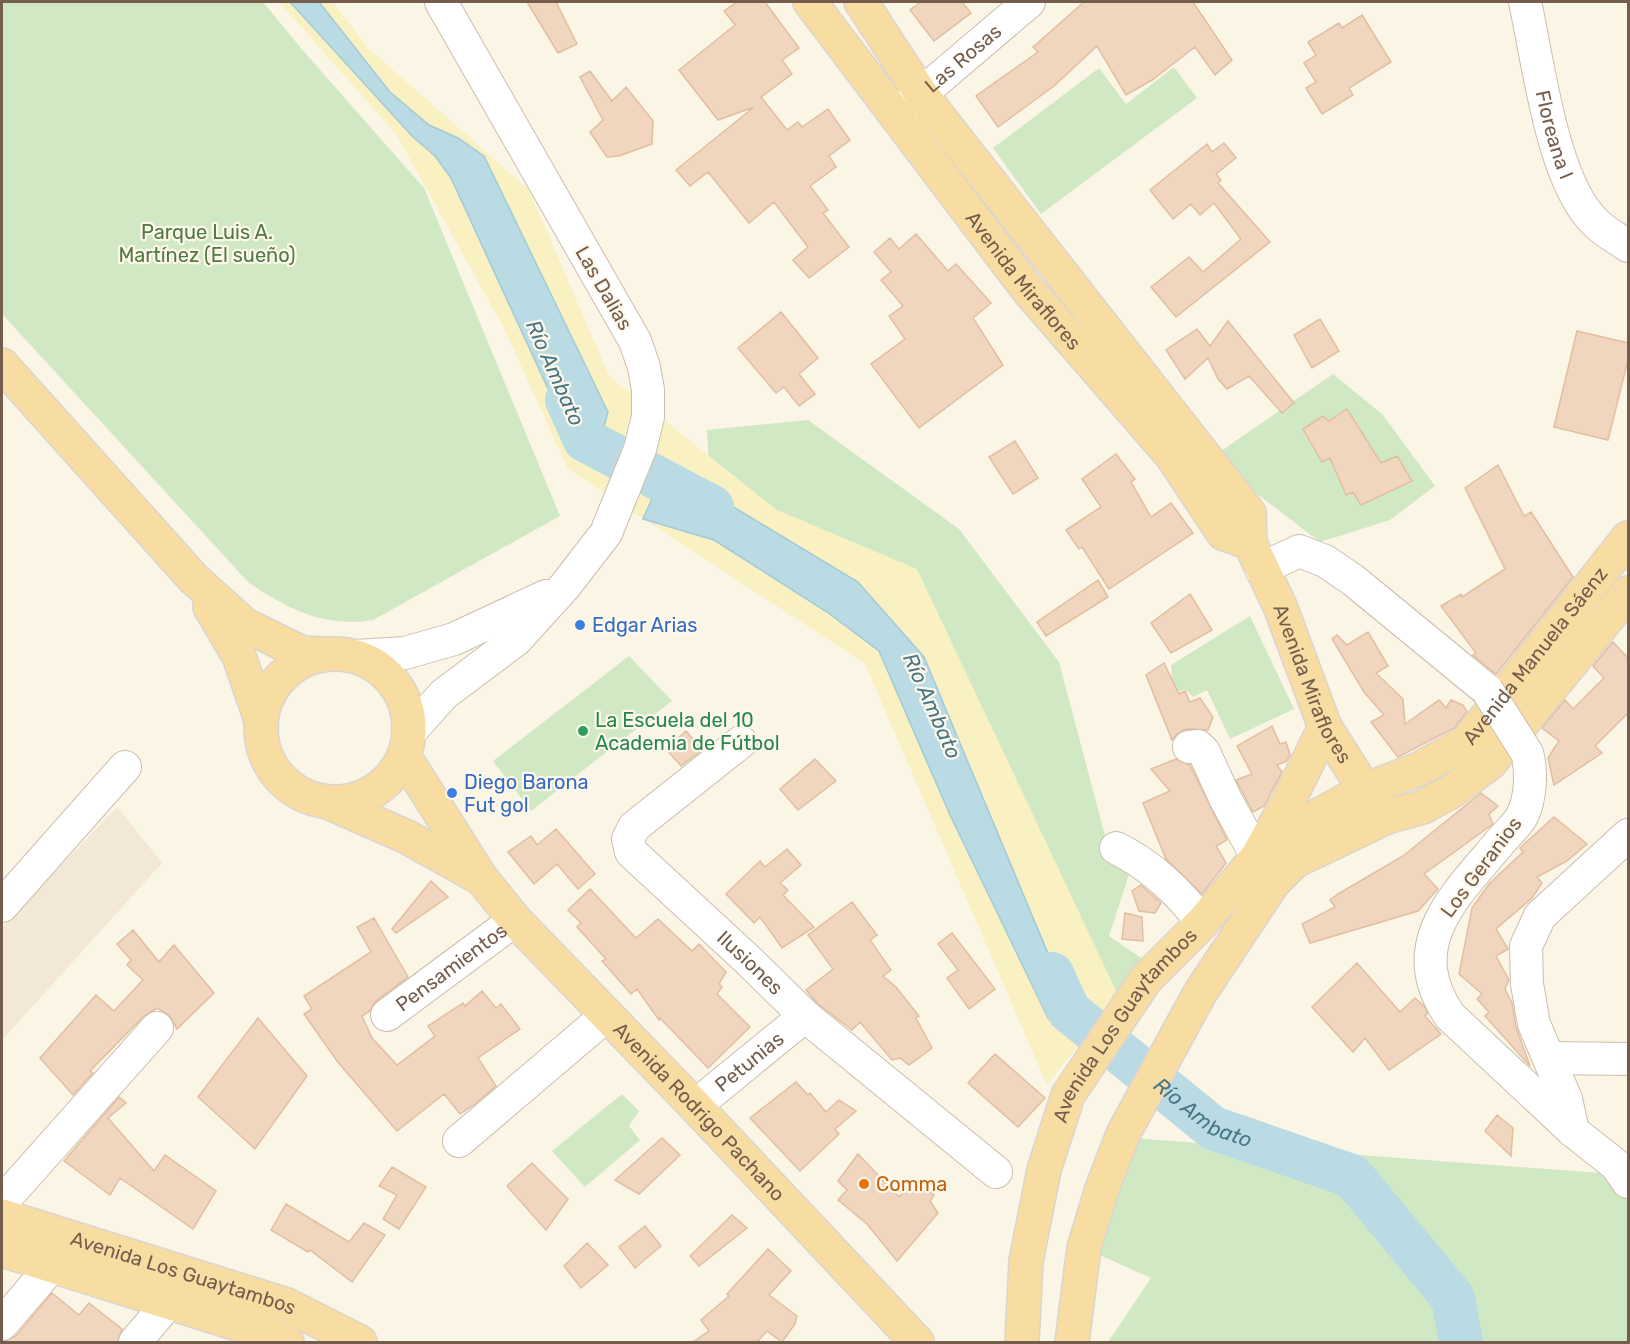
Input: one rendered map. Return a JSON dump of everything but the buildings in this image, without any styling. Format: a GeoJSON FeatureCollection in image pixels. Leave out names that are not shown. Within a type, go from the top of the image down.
{"type":"FeatureCollection","features":[{"type":"Feature","properties":{"kind":"main road","name":"Avenida Miraflores"},"geometry":{"type":"LineString","coordinates":[[810,2],[1028,291],[1172,456],[1224,533],[1255,556]]}},
{"type":"Feature","properties":{"kind":"main road","name":"Avenida Miraflores"},"geometry":{"type":"LineString","coordinates":[[861,2],[921,94],[1249,513],[1255,556],[1280,606],[1325,727],[1365,790],[1387,817]]}},
{"type":"Feature","properties":{"kind":"main road"},"geometry":{"type":"LineString","coordinates":[[1028,291],[1059,268]]}},
{"type":"Feature","properties":{"kind":"main road"},"geometry":{"type":"LineString","coordinates":[[2,365],[194,579],[245,625],[302,653],[341,655],[378,668],[396,685],[406,708],[407,744],[392,776],[375,792],[353,801],[330,803],[307,798],[293,789],[271,766],[262,744],[261,720],[239,656],[194,579]]}},
{"type":"Feature","properties":{"kind":"main road","name":"Avenida Manuela Sáenz"},"geometry":{"type":"LineString","coordinates":[[1365,790],[1419,769],[1466,742],[1629,538]]}},
{"type":"Feature","properties":{"kind":"main road","name":"Avenida Manuela Sáenz"},"geometry":{"type":"LineString","coordinates":[[1387,817],[1423,807],[1452,791],[1490,763],[1629,593]]}},
{"type":"Feature","properties":{"kind":"main road"},"geometry":{"type":"LineString","coordinates":[[261,720],[268,696],[282,675],[302,661],[341,655]]}},
{"type":"Feature","properties":{"kind":"main road"},"geometry":{"type":"LineString","coordinates":[[1261,851],[1325,727]]}},
{"type":"Feature","properties":{"kind":"main road","name":"Avenida Rodrigo Pachano"},"geometry":{"type":"LineString","coordinates":[[407,744],[481,878],[515,920],[695,1106],[917,1342]]}},
{"type":"Feature","properties":{"kind":"main road","name":"Avenida Los Guaytambos"},"geometry":{"type":"LineString","coordinates":[[1019,1341],[1026,1261],[1044,1170],[1062,1106],[1146,979],[1202,922],[1261,851],[1365,790]]}},
{"type":"Feature","properties":{"kind":"main road","name":"Avenida Rodrigo Pachano"},"geometry":{"type":"LineString","coordinates":[[330,803],[407,837],[481,878]]}},
{"type":"Feature","properties":{"kind":"main road","name":"Avenida Los Guaytambos"},"geometry":{"type":"LineString","coordinates":[[1072,1339],[1084,1248],[1102,1189],[1123,1134],[1200,993],[1273,883],[1295,861],[1387,817]]}},
{"type":"Feature","properties":{"kind":"main road","name":"Avenida Los Guaytambos"},"geometry":{"type":"LineString","coordinates":[[2,1216],[287,1305],[360,1342]]}},
{"type":"Feature","properties":{"kind":"main road","name":"Avenida Los Guaytambos"},"geometry":{"type":"LineString","coordinates":[[2,1250],[269,1334],[287,1342]]}},
{"type":"Feature","properties":{"kind":"main road"},"geometry":{"type":"LineString","coordinates":[[1019,1341],[1072,1339]]}},
{"type":"Feature","properties":{"kind":"street","name":"Las Dalias"},"geometry":{"type":"LineString","coordinates":[[407,744],[444,694],[516,640],[565,586],[606,532],[640,449],[648,417],[648,390],[644,367],[635,341],[441,2]]}},
{"type":"Feature","properties":{"kind":"street","name":"Las Rosas"},"geometry":{"type":"LineString","coordinates":[[895,116],[1029,2]]}},
{"type":"Feature","properties":{"kind":"street","name":"Floreana I"},"geometry":{"type":"LineString","coordinates":[[1525,2],[1557,148],[1577,199],[1594,222],[1629,246]]}},
{"type":"Feature","properties":{"kind":"street","name":"Los Geranios"},"geometry":{"type":"LineString","coordinates":[[1255,556],[1299,551],[1325,561],[1353,579],[1486,690],[1527,753],[1529,784],[1522,815],[1444,910],[1431,942],[1433,982],[1439,1000],[1450,1016],[1573,1131],[1616,1166],[1629,1182]]}},
{"type":"Feature","properties":{"kind":"street","name":"Las Dalias"},"geometry":{"type":"LineString","coordinates":[[341,655],[405,653],[454,639],[511,615],[565,586]]}},
{"type":"Feature","properties":{"kind":"street","name":"Ilusiones"},"geometry":{"type":"LineString","coordinates":[[741,742],[634,827],[628,839],[631,852],[749,960],[805,1016],[996,1172]]}},
{"type":"Feature","properties":{"kind":"street"},"geometry":{"type":"LineString","coordinates":[[1189,747],[1198,746],[1204,752],[1230,808],[1261,851]]}},
{"type":"Feature","properties":{"kind":"street"},"geometry":{"type":"LineString","coordinates":[[2,906],[125,767]]}},
{"type":"Feature","properties":{"kind":"street"},"geometry":{"type":"LineString","coordinates":[[1573,1131],[1566,1099],[1551,1058],[1534,1023],[1527,984],[1526,946],[1540,916],[1629,835]]}},
{"type":"Feature","properties":{"kind":"street"},"geometry":{"type":"LineString","coordinates":[[1116,848],[1156,874],[1190,906],[1202,922]]}},
{"type":"Feature","properties":{"kind":"street","name":"Pensamientos"},"geometry":{"type":"LineString","coordinates":[[387,1015],[515,920]]}},
{"type":"Feature","properties":{"kind":"street"},"geometry":{"type":"LineString","coordinates":[[459,1141],[607,1015]]}},
{"type":"Feature","properties":{"kind":"street","name":"Petunias"},"geometry":{"type":"LineString","coordinates":[[695,1106],[805,1016]]}},
{"type":"Feature","properties":{"kind":"street"},"geometry":{"type":"LineString","coordinates":[[2,1202],[157,1028]]}},
{"type":"Feature","properties":{"kind":"street"},"geometry":{"type":"LineString","coordinates":[[1551,1058],[1629,1059]]}},
{"type":"Feature","properties":{"kind":"street"},"geometry":{"type":"LineString","coordinates":[[2,1324],[52,1266]]}},
{"type":"Feature","properties":{"kind":"street"},"geometry":{"type":"LineString","coordinates":[[135,1342],[169,1302]]}},
{"type":"Feature","properties":{"kind":"shaded area"},"geometry":{"type":"Polygon","coordinates":[[[117,807],[162,863],[2,1040],[2,928],[117,807]]]}},
{"type":"Feature","properties":{"kind":"green space","name":"Parque Luis A. Martínez (El sueño)"},"geometry":{"type":"Polygon","coordinates":[[[2,2],[263,2],[424,188],[560,516],[373,620],[355,622],[323,619],[278,601],[249,583],[2,314],[2,2]]]}},
{"type":"Feature","properties":{"kind":"green space"},"geometry":{"type":"Polygon","coordinates":[[[1174,67],[1197,98],[1041,214],[993,148],[1099,68],[1126,104],[1174,67]]]}},
{"type":"Feature","properties":{"kind":"green space"},"geometry":{"type":"Polygon","coordinates":[[[1333,374],[1383,415],[1435,486],[1390,520],[1320,542],[1234,476],[1218,453],[1333,374]]]}},
{"type":"Feature","properties":{"kind":"green space"},"geometry":{"type":"Polygon","coordinates":[[[808,420],[959,529],[1059,662],[1107,843],[1130,872],[1109,936],[1153,966],[1106,1020],[929,652],[710,487],[707,430],[808,420]]]}},
{"type":"Feature","properties":{"kind":"green space"},"geometry":{"type":"Polygon","coordinates":[[[1250,616],[1294,709],[1230,739],[1207,690],[1193,697],[1185,689],[1164,697],[1162,686],[1172,676],[1171,665],[1250,616]]]}},
{"type":"Feature","properties":{"kind":"green space","name":"La Escuela del 10 Academia de Fútbol"},"geometry":{"type":"Polygon","coordinates":[[[629,656],[672,701],[531,811],[493,761],[629,656]]]}},
{"type":"Feature","properties":{"kind":"green space"},"geometry":{"type":"Polygon","coordinates":[[[622,1094],[639,1111],[629,1126],[640,1140],[585,1187],[552,1151],[622,1094]]]}},
{"type":"Feature","properties":{"kind":"green space"},"geometry":{"type":"Polygon","coordinates":[[[1119,1137],[1628,1175],[1628,1342],[1108,1342],[1151,1278],[1084,1248],[1119,1137]]]}},
{"type":"Feature","properties":{"kind":"sand"},"geometry":{"type":"Polygon","coordinates":[[[279,2],[333,2],[367,47],[529,190],[609,376],[777,510],[917,569],[1118,995],[1047,1085],[865,664],[568,469],[504,328],[396,134],[279,2]]]}},
{"type":"Feature","properties":{"kind":"water"},"geometry":{"type":"Polygon","coordinates":[[[290,2],[319,2],[390,92],[429,125],[458,138],[484,156],[608,412],[595,460],[573,443],[451,178],[435,156],[412,136],[290,2]]]}},
{"type":"Feature","properties":{"kind":"water"},"geometry":{"type":"Polygon","coordinates":[[[663,474],[712,494],[858,582],[924,657],[1052,963],[1094,1016],[1065,1035],[1048,1018],[950,815],[879,651],[827,612],[714,540],[643,519],[663,474]]]}},
{"type":"Feature","properties":{"kind":"waterway","name":"Río Ambato"},"geometry":{"type":"LineString","coordinates":[[567,400],[585,440],[712,507]]}},
{"type":"Feature","properties":{"kind":"waterway","name":"Río Ambato"},"geometry":{"type":"LineString","coordinates":[[1052,974],[1069,1011],[1213,1128],[1352,1176],[1453,1298],[1461,1342]]}},
{"type":"Feature","properties":{"kind":"place","name":"Edgar Arias"},"geometry":{"type":"Point","coordinates":[580,625]}},
{"type":"Feature","properties":{"kind":"place","name":"La Escuela del 10 Academia de Fútbol"},"geometry":{"type":"Point","coordinates":[583,731]}},
{"type":"Feature","properties":{"kind":"place","name":"Diego Barona Fut gol"},"geometry":{"type":"Point","coordinates":[452,793]}},
{"type":"Feature","properties":{"kind":"place","name":"Comma"},"geometry":{"type":"Point","coordinates":[864,1184]}}]}
